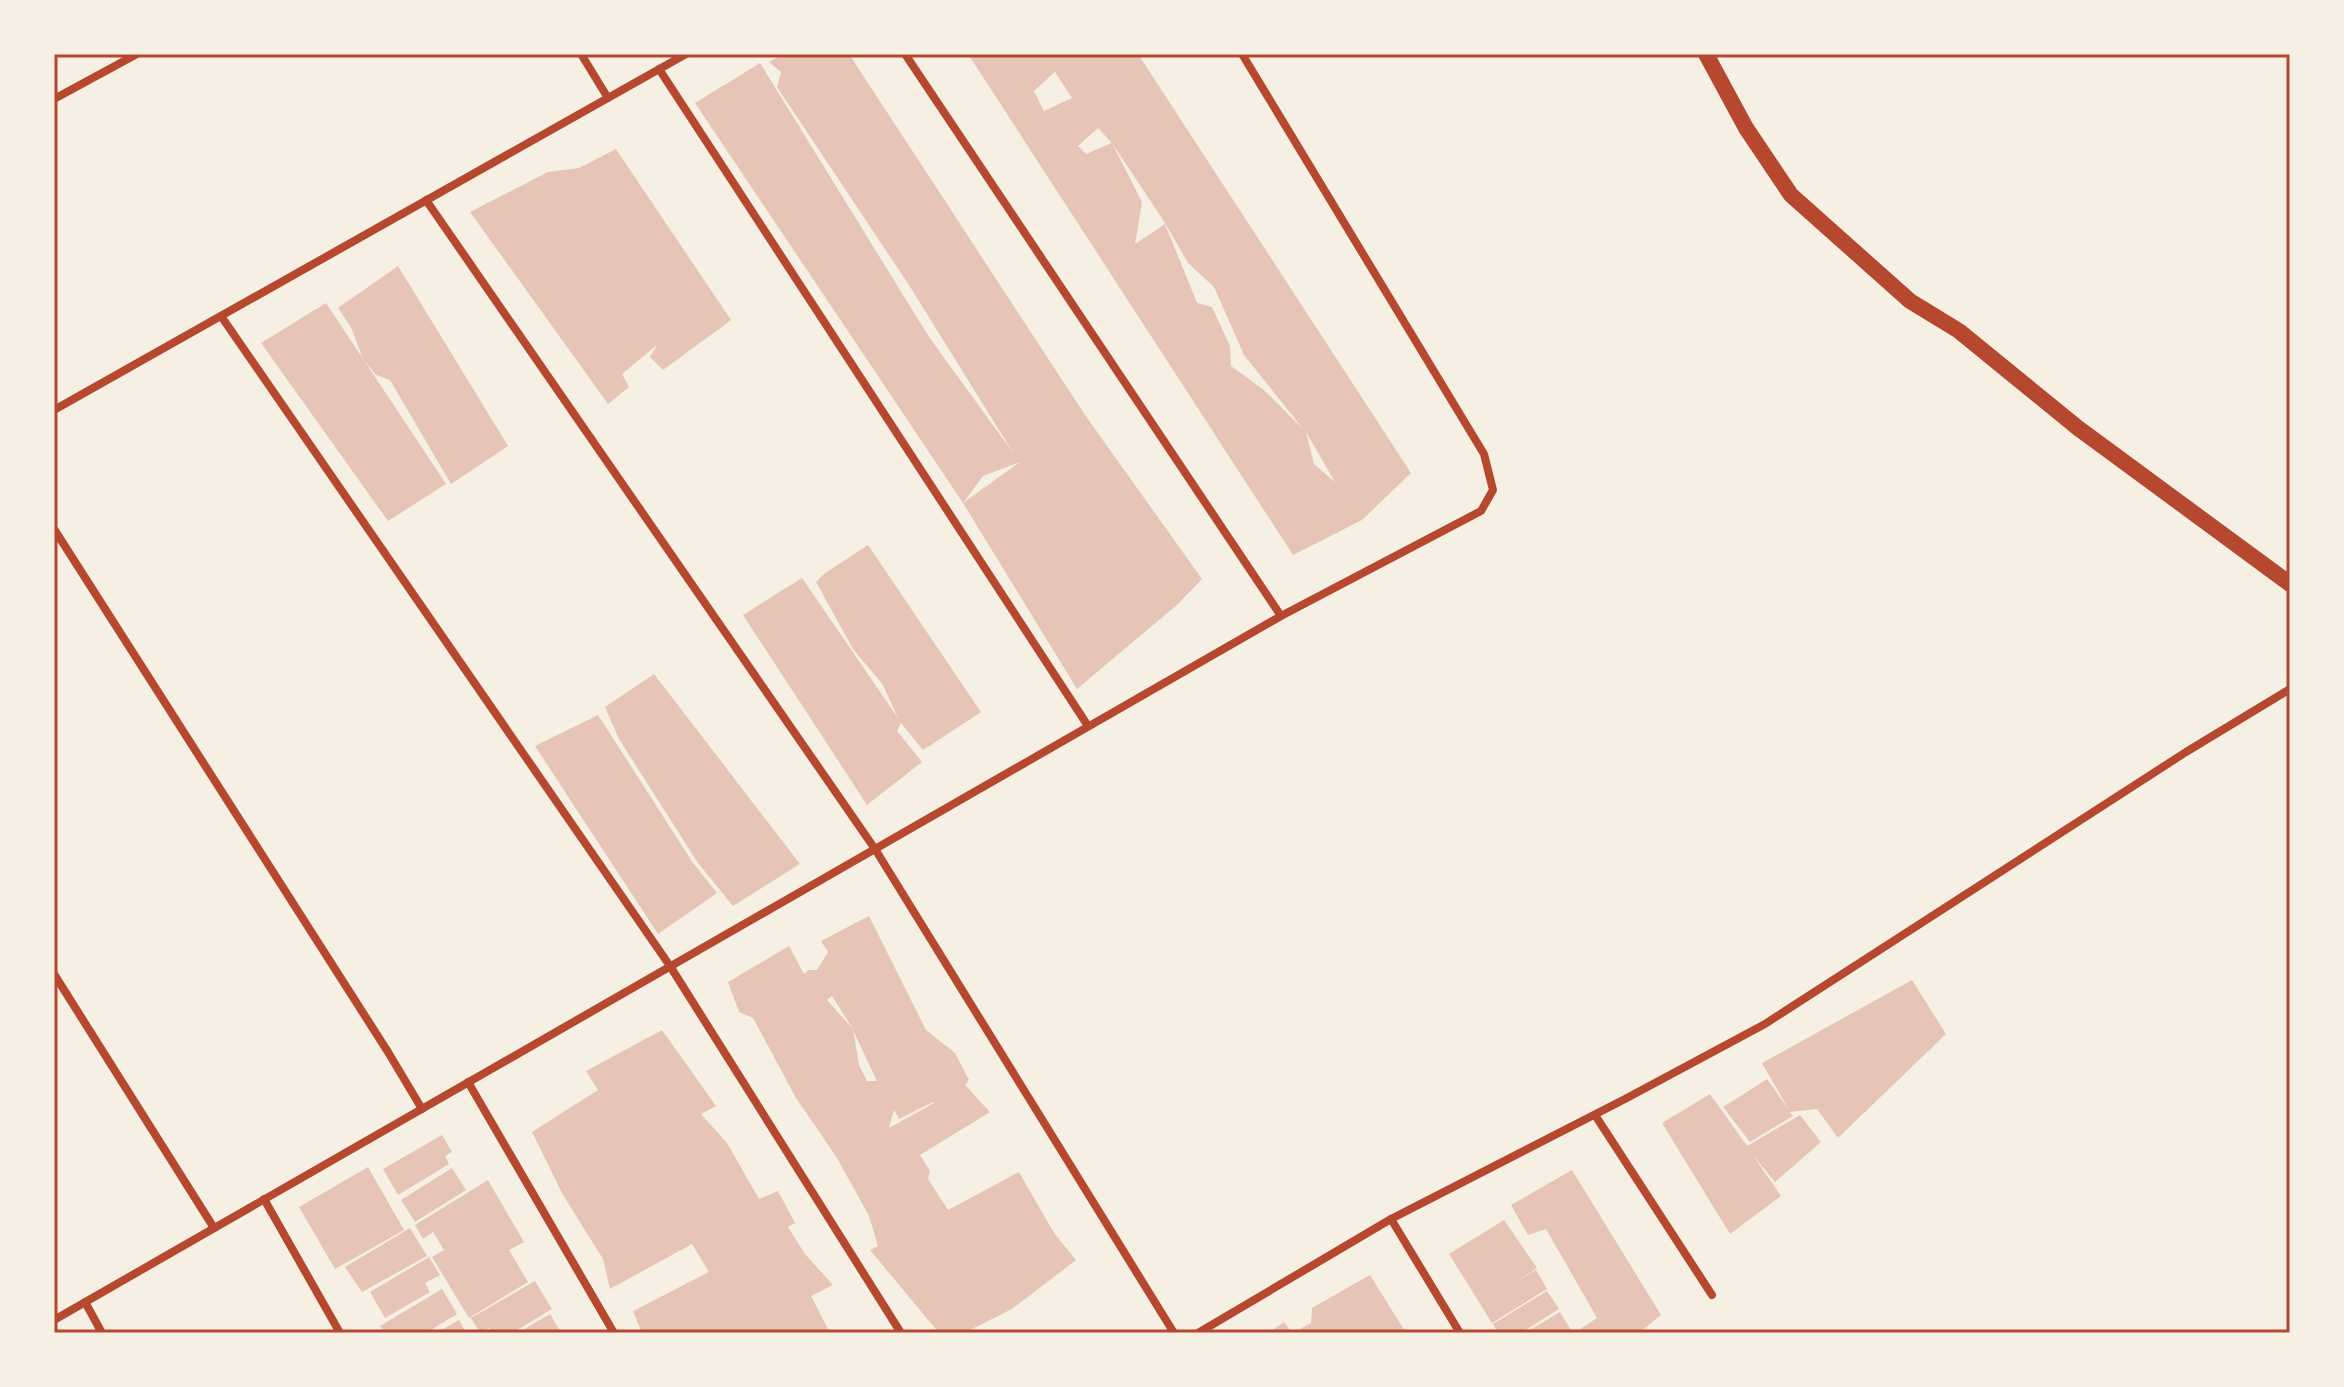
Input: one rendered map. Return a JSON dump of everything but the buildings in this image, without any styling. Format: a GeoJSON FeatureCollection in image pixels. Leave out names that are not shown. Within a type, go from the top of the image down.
{"type":"FeatureCollection","features":[{"type":"Feature","properties":{"kind":"main road"},"geometry":{"type":"LineString","coordinates":[[1706,54],[1746,128],[1791,195],[1802,205],[1910,301],[1959,331],[2078,428],[2290,584]]}},
{"type":"Feature","properties":{"kind":"street"},"geometry":{"type":"LineString","coordinates":[[54,99],[137,54]]}},
{"type":"Feature","properties":{"kind":"street"},"geometry":{"type":"LineString","coordinates":[[581,54],[608,98]]}},
{"type":"Feature","properties":{"kind":"street"},"geometry":{"type":"LineString","coordinates":[[54,410],[686,54]]}},
{"type":"Feature","properties":{"kind":"street"},"geometry":{"type":"LineString","coordinates":[[905,54],[1281,616]]}},
{"type":"Feature","properties":{"kind":"street"},"geometry":{"type":"LineString","coordinates":[[54,1320],[1281,616],[1481,511],[1493,490],[1484,454],[1242,54]]}},
{"type":"Feature","properties":{"kind":"street"},"geometry":{"type":"LineString","coordinates":[[659,69],[1088,726]]}},
{"type":"Feature","properties":{"kind":"street"},"geometry":{"type":"LineString","coordinates":[[426,200],[875,849],[1174,1333]]}},
{"type":"Feature","properties":{"kind":"street"},"geometry":{"type":"LineString","coordinates":[[221,316],[670,966],[901,1333]]}},
{"type":"Feature","properties":{"kind":"street"},"geometry":{"type":"LineString","coordinates":[[54,529],[422,1109]]}},
{"type":"Feature","properties":{"kind":"street"},"geometry":{"type":"LineString","coordinates":[[1198,1333],[1391,1219],[1765,1024],[2290,689]]}},
{"type":"Feature","properties":{"kind":"street"},"geometry":{"type":"LineString","coordinates":[[54,974],[214,1228]]}},
{"type":"Feature","properties":{"kind":"street"},"geometry":{"type":"LineString","coordinates":[[468,1082],[614,1333]]}},
{"type":"Feature","properties":{"kind":"street"},"geometry":{"type":"LineString","coordinates":[[1595,1115],[1712,1295]]}},
{"type":"Feature","properties":{"kind":"street"},"geometry":{"type":"LineString","coordinates":[[264,1199],[340,1333]]}},
{"type":"Feature","properties":{"kind":"street"},"geometry":{"type":"LineString","coordinates":[[1391,1219],[1460,1333]]}},
{"type":"Feature","properties":{"kind":"street"},"geometry":{"type":"LineString","coordinates":[[85,1302],[102,1333]]}}]}
